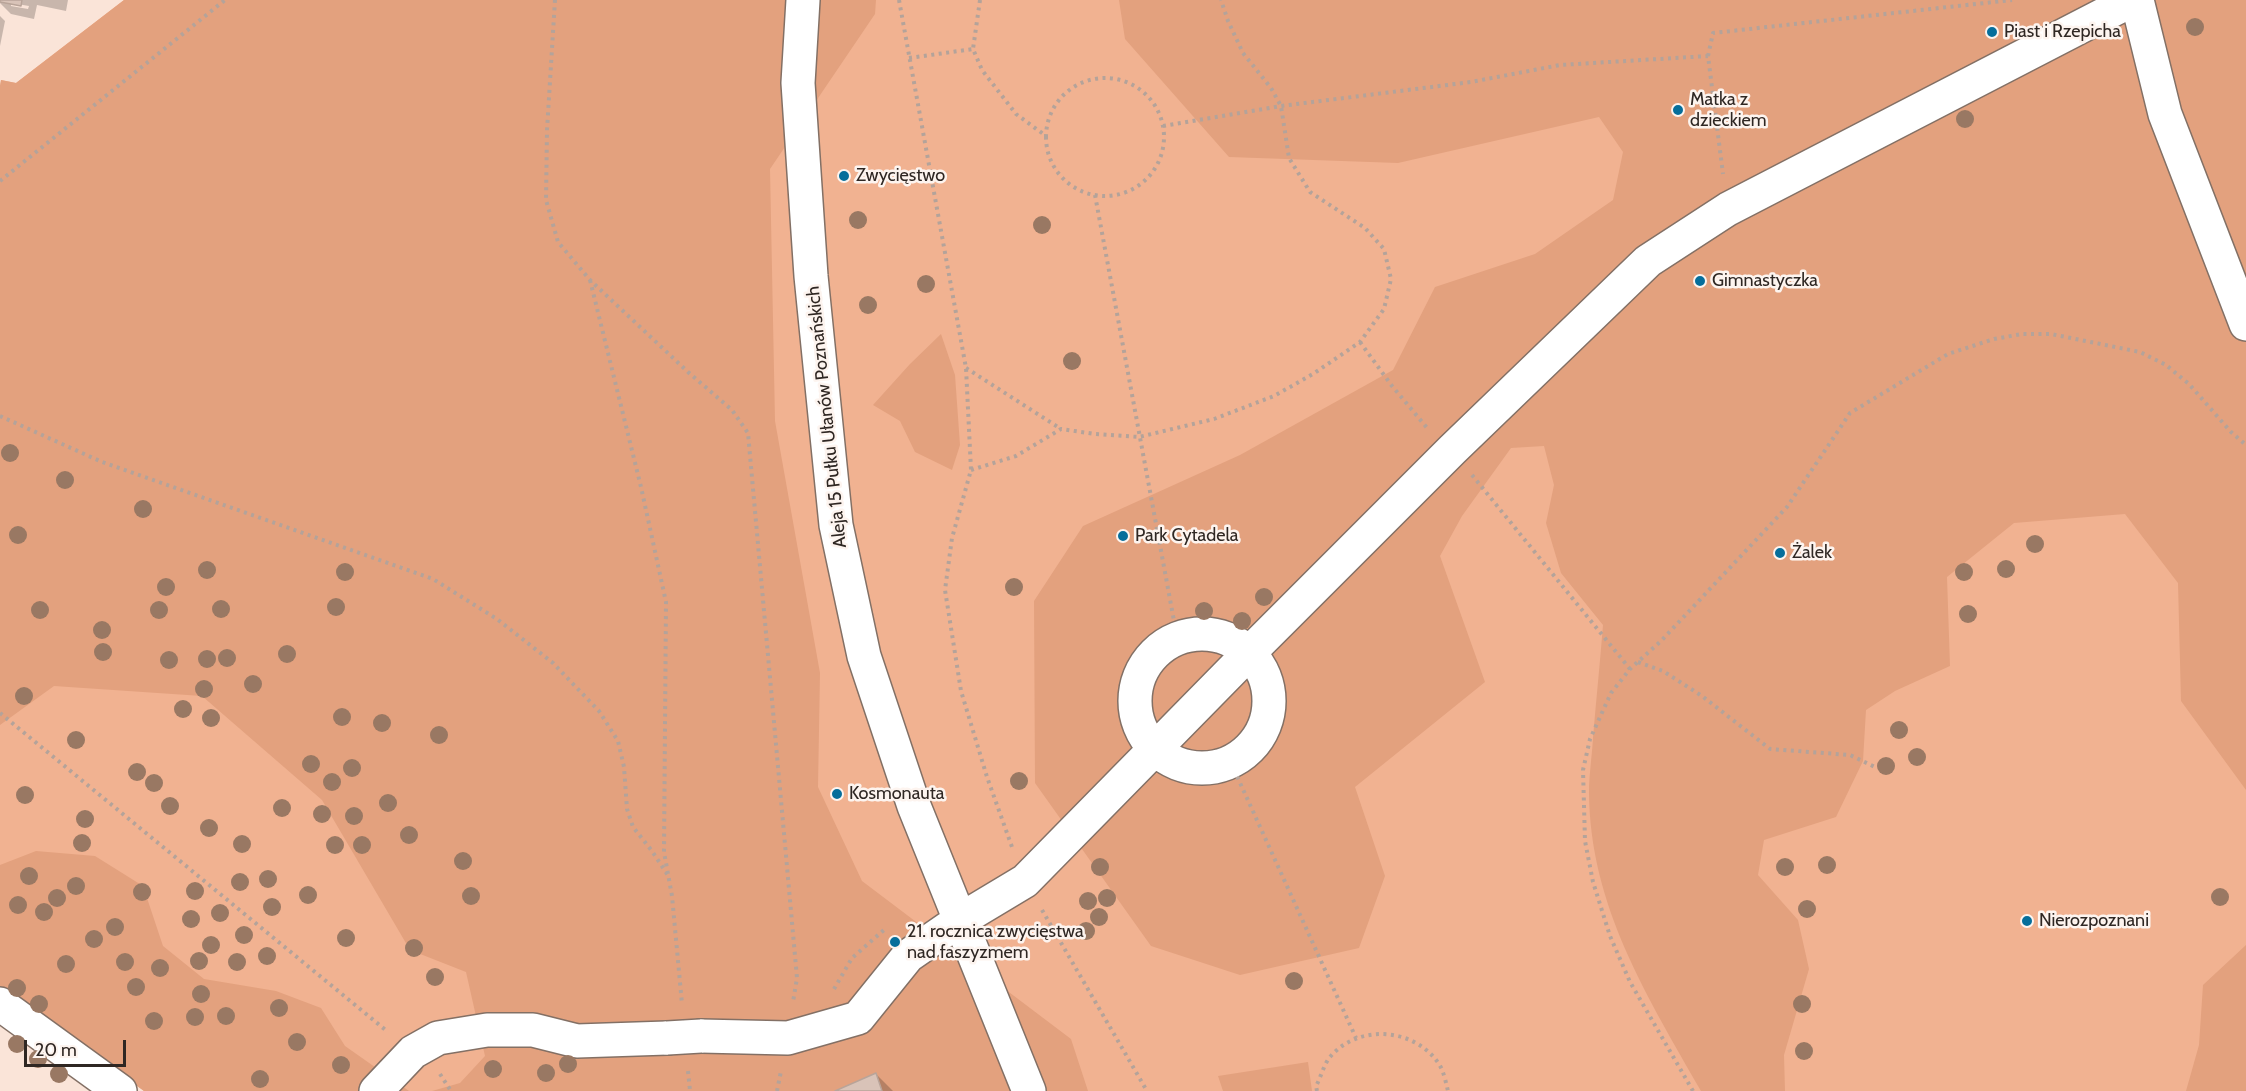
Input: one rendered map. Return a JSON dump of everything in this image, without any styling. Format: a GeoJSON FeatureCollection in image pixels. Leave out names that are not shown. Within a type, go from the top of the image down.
{"type":"FeatureCollection","features":[{"type":"Feature","properties":{"kind":"street","name":"Aleja 15 Pułku Ułanów Poznańskich"},"geometry":{"type":"LineString","coordinates":[[803,0],[798,83],[811,276],[836,525],[864,656],[914,806],[1029,1091]]}},
{"type":"Feature","properties":{"kind":"street"},"geometry":{"type":"LineString","coordinates":[[376,1091],[413,1053],[438,1038],[487,1030],[533,1030],[578,1041],[684,1029],[788,1038],[858,1018],[908,956],[960,920],[1025,881],[1452,450],[1648,261],[1728,209],[2132,0]]}},
{"type":"Feature","properties":{"kind":"street"},"geometry":{"type":"LineString","coordinates":[[2137,0],[2165,114],[2246,324]]}},
{"type":"Feature","properties":{"kind":"street"},"geometry":{"type":"LineString","coordinates":[[1216,633],[1250,652],[1267,680],[1270,712],[1256,742],[1231,763],[1204,769],[1177,765],[1154,749],[1136,720],[1135,686],[1149,656],[1177,637],[1216,633]]}},
{"type":"Feature","properties":{"kind":"street"},"geometry":{"type":"LineString","coordinates":[[0,1004],[120,1091]]}},
{"type":"Feature","properties":{"kind":"path"},"geometry":{"type":"LineString","coordinates":[[0,181],[225,0]]}},
{"type":"Feature","properties":{"kind":"path"},"geometry":{"type":"LineString","coordinates":[[555,0],[547,130],[546,200],[558,242],[590,280],[732,410],[748,433],[797,978]]}},
{"type":"Feature","properties":{"kind":"path"},"geometry":{"type":"LineString","coordinates":[[898,0],[966,368],[971,470],[952,538],[945,590],[962,691],[987,777],[1025,881],[1147,1091]]}},
{"type":"Feature","properties":{"kind":"path"},"geometry":{"type":"LineString","coordinates":[[980,0],[973,49],[982,70],[1016,114],[1046,136]]}},
{"type":"Feature","properties":{"kind":"path"},"geometry":{"type":"LineString","coordinates":[[966,368],[1061,429],[1139,437],[1214,419],[1274,396],[1313,374],[1360,342],[1384,309],[1391,279],[1384,249],[1365,228],[1310,192],[1289,158],[1281,106],[1271,88],[1243,53],[1221,0]]}},
{"type":"Feature","properties":{"kind":"path"},"geometry":{"type":"LineString","coordinates":[[1728,209],[1708,56],[1713,33],[2012,0]]}},
{"type":"Feature","properties":{"kind":"path"},"geometry":{"type":"LineString","coordinates":[[909,58],[973,49]]}},
{"type":"Feature","properties":{"kind":"path"},"geometry":{"type":"LineString","coordinates":[[1163,126],[1281,106],[1471,82],[1560,65],[1708,56]]}},
{"type":"Feature","properties":{"kind":"path"},"geometry":{"type":"LineString","coordinates":[[1099,78],[1114,78],[1128,82],[1140,90],[1151,99],[1163,126],[1164,140],[1156,167],[1136,187],[1123,193],[1095,195],[1070,184],[1060,175],[1047,150],[1048,122],[1061,97],[1085,81],[1099,78]]}},
{"type":"Feature","properties":{"kind":"path"},"geometry":{"type":"LineString","coordinates":[[1095,195],[1177,637]]}},
{"type":"Feature","properties":{"kind":"path"},"geometry":{"type":"LineString","coordinates":[[590,280],[641,487],[666,602],[664,842],[684,1029]]}},
{"type":"Feature","properties":{"kind":"path"},"geometry":{"type":"LineString","coordinates":[[1693,1091],[1630,982],[1610,936],[1593,882],[1585,841],[1583,770],[1590,739],[1611,693],[1630,669],[1661,641],[1787,507],[1850,413],[1948,354],[1994,339],[2022,334],[2051,334],[2140,352],[2166,365],[2189,384],[2231,432],[2246,445]]}},
{"type":"Feature","properties":{"kind":"path"},"geometry":{"type":"LineString","coordinates":[[1360,342],[1392,386],[1425,424],[1452,450],[1630,669]]}},
{"type":"Feature","properties":{"kind":"path"},"geometry":{"type":"LineString","coordinates":[[0,416],[102,462],[433,579],[497,619],[553,663],[598,711],[618,741],[624,767],[627,809],[633,827],[669,878]]}},
{"type":"Feature","properties":{"kind":"path"},"geometry":{"type":"LineString","coordinates":[[971,470],[1017,456],[1061,429]]}},
{"type":"Feature","properties":{"kind":"path"},"geometry":{"type":"LineString","coordinates":[[1638,662],[1663,671],[1702,696],[1770,749],[1850,755],[1875,767]]}},
{"type":"Feature","properties":{"kind":"path"},"geometry":{"type":"LineString","coordinates":[[0,713],[413,1053]]}},
{"type":"Feature","properties":{"kind":"path"},"geometry":{"type":"LineString","coordinates":[[1231,763],[1356,1038]]}},
{"type":"Feature","properties":{"kind":"path"},"geometry":{"type":"LineString","coordinates":[[1317,1091],[1316,1086],[1330,1057],[1356,1038],[1387,1033],[1418,1042],[1440,1065],[1448,1091]]}},
{"type":"Feature","properties":{"kind":"path"},"geometry":{"type":"LineString","coordinates":[[688,1069],[690,1091]]}},
{"type":"Feature","properties":{"kind":"shaded area","name":"Park Cytadela"},"geometry":{"type":"Polygon","coordinates":[[[124,0],[2246,0],[2246,1091],[144,1091],[0,986],[0,86],[1,80],[16,83],[124,0]]]}},
{"type":"Feature","properties":{"kind":"shaded area"},"geometry":{"type":"Polygon","coordinates":[[[124,0],[876,0],[875,14],[770,169],[775,421],[820,673],[818,787],[862,881],[1071,1039],[1088,1091],[432,1091],[460,1083],[485,1056],[466,972],[410,950],[322,800],[202,696],[54,686],[0,725],[1,80],[16,83],[124,0]]]}},
{"type":"Feature","properties":{"kind":"shaded area"},"geometry":{"type":"Polygon","coordinates":[[[1119,0],[2246,0],[2246,790],[2181,701],[2178,583],[2125,514],[2014,523],[1947,577],[1950,666],[1895,691],[1866,710],[1863,761],[1836,817],[1764,840],[1758,875],[1798,920],[1809,969],[1784,1055],[1785,1091],[1701,1091],[1642,985],[1625,949],[1599,874],[1592,834],[1589,793],[1603,625],[1561,573],[1546,523],[1554,485],[1544,446],[1511,448],[1462,516],[1440,556],[1485,682],[1355,787],[1385,876],[1359,948],[1240,975],[1151,946],[1035,783],[1034,601],[1083,526],[1240,455],[1393,370],[1435,287],[1535,254],[1613,200],[1623,152],[1599,117],[1398,163],[1229,157],[1125,39],[1119,0]]]}},
{"type":"Feature","properties":{"kind":"shaded area"},"geometry":{"type":"Polygon","coordinates":[[[941,334],[955,375],[960,445],[952,470],[915,452],[900,421],[873,405],[941,334]]]}},
{"type":"Feature","properties":{"kind":"shaded area"},"geometry":{"type":"Polygon","coordinates":[[[36,851],[95,856],[143,886],[163,946],[204,979],[276,991],[321,1008],[345,1046],[409,1091],[144,1091],[0,986],[0,865],[36,851]]]}},
{"type":"Feature","properties":{"kind":"shaded area"},"geometry":{"type":"Polygon","coordinates":[[[2246,945],[2246,1091],[2186,1091],[2199,1045],[2203,985],[2246,945]]]}},
{"type":"Feature","properties":{"kind":"shaded area"},"geometry":{"type":"Polygon","coordinates":[[[1308,1062],[1312,1091],[1223,1091],[1218,1076],[1308,1062]]]}},
{"type":"Feature","properties":{"kind":"building"},"geometry":{"type":"Polygon","coordinates":[[[0,0],[22,0],[21,6],[0,2],[0,0]]]}},
{"type":"Feature","properties":{"kind":"building"},"geometry":{"type":"Polygon","coordinates":[[[876,1073],[882,1091],[835,1091],[876,1073]]]}},
{"type":"Feature","properties":{"kind":"place","name":"Piast i Rzepicha"},"geometry":{"type":"Point","coordinates":[1992,32]}},
{"type":"Feature","properties":{"kind":"place","name":"Matka z dzieckiem"},"geometry":{"type":"Point","coordinates":[1678,110]}},
{"type":"Feature","properties":{"kind":"place","name":"Zwycięstwo"},"geometry":{"type":"Point","coordinates":[844,176]}},
{"type":"Feature","properties":{"kind":"place","name":"Gimnastyczka"},"geometry":{"type":"Point","coordinates":[1700,281]}},
{"type":"Feature","properties":{"kind":"place","name":"Park Cytadela"},"geometry":{"type":"Point","coordinates":[1123,536]}},
{"type":"Feature","properties":{"kind":"place","name":"Żalek"},"geometry":{"type":"Point","coordinates":[1780,553]}},
{"type":"Feature","properties":{"kind":"place","name":"Kosmonauta"},"geometry":{"type":"Point","coordinates":[837,794]}},
{"type":"Feature","properties":{"kind":"place","name":"Nierozpoznani"},"geometry":{"type":"Point","coordinates":[2027,921]}},
{"type":"Feature","properties":{"kind":"place","name":"21. rocznica zwycięstwa nad faszyzmem"},"geometry":{"type":"Point","coordinates":[895,942]}}]}
